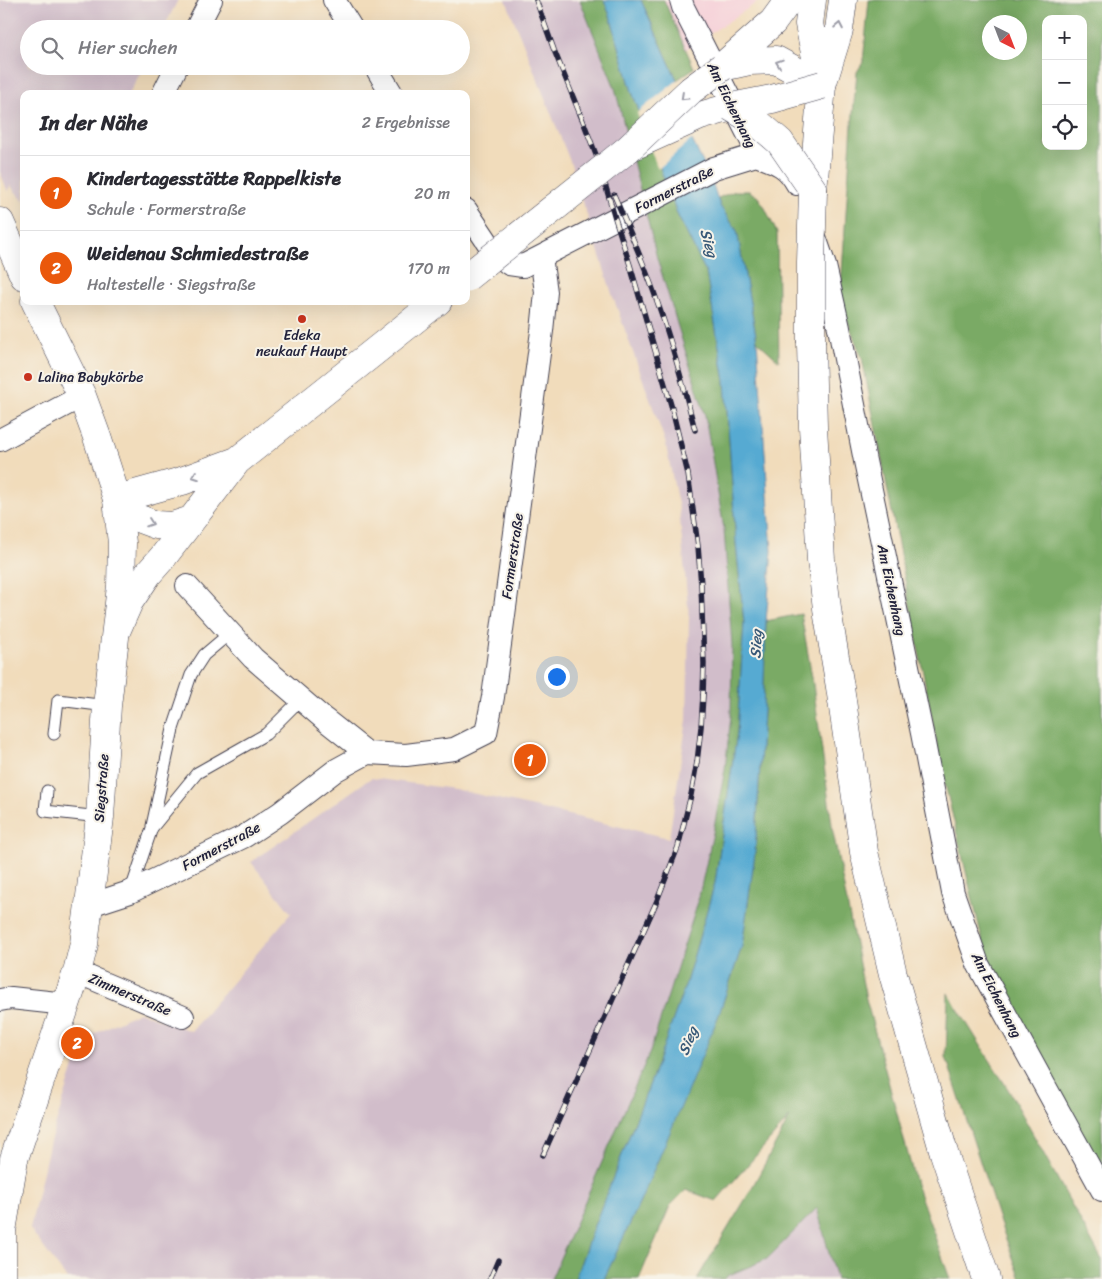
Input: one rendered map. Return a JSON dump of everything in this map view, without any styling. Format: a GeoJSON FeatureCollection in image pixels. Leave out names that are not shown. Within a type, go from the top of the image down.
{"type":"FeatureCollection","features":[{"type":"Feature","properties":{"kind":"main road"},"geometry":{"type":"LineString","coordinates":[[470,275],[628,148],[691,90],[722,67],[773,22],[789,0]]}},
{"type":"Feature","properties":{"kind":"main road"},"geometry":{"type":"LineString","coordinates":[[812,0],[809,24],[822,85]]}},
{"type":"Feature","properties":{"kind":"main road"},"geometry":{"type":"LineString","coordinates":[[844,0],[839,30],[822,85],[813,190],[811,334],[813,426],[821,560],[864,852],[893,974],[944,1153],[986,1279]]}},
{"type":"Feature","properties":{"kind":"main road"},"geometry":{"type":"LineString","coordinates":[[722,67],[749,61],[776,60],[822,85]]}},
{"type":"Feature","properties":{"kind":"main road"},"geometry":{"type":"LineString","coordinates":[[628,148],[700,116],[731,106],[772,99],[822,85]]}},
{"type":"Feature","properties":{"kind":"main road"},"geometry":{"type":"LineString","coordinates":[[731,106],[759,124],[780,142],[813,190]]}},
{"type":"Feature","properties":{"kind":"main road"},"geometry":{"type":"LineString","coordinates":[[0,205],[20,219]]}},
{"type":"Feature","properties":{"kind":"main road"},"geometry":{"type":"LineString","coordinates":[[0,222],[20,267]]}},
{"type":"Feature","properties":{"kind":"main road","name":"Siegstraße"},"geometry":{"type":"LineString","coordinates":[[1,1276],[2,1231],[14,1159],[77,972],[84,944],[100,817],[107,706],[121,586],[122,550],[117,499],[82,396],[38,305]]}},
{"type":"Feature","properties":{"kind":"main road"},"geometry":{"type":"LineString","coordinates":[[117,629],[129,602],[148,574],[164,557],[237,461],[433,305]]}},
{"type":"Feature","properties":{"kind":"main road"},"geometry":{"type":"LineString","coordinates":[[191,520],[172,526],[156,525],[132,516],[117,499],[182,481],[237,461]]}},
{"type":"Feature","properties":{"kind":"street"},"geometry":{"type":"LineString","coordinates":[[201,20],[211,0]]}},
{"type":"Feature","properties":{"kind":"street"},"geometry":{"type":"LineString","coordinates":[[334,0],[346,20]]}},
{"type":"Feature","properties":{"kind":"street","name":"Am Eichenhang"},"geometry":{"type":"LineString","coordinates":[[682,0],[683,7],[752,142],[756,155],[777,162],[787,168],[799,189],[825,266],[954,893],[978,964],[1102,1190]]}},
{"type":"Feature","properties":{"kind":"street"},"geometry":{"type":"LineString","coordinates":[[165,90],[172,75]]}},
{"type":"Feature","properties":{"kind":"street"},"geometry":{"type":"LineString","coordinates":[[380,75],[387,90]]}},
{"type":"Feature","properties":{"kind":"street","name":"Formerstraße"},"geometry":{"type":"LineString","coordinates":[[470,216],[494,252],[509,264],[523,266],[714,168],[756,155]]}},
{"type":"Feature","properties":{"kind":"street","name":"Formerstraße"},"geometry":{"type":"LineString","coordinates":[[90,905],[130,892],[245,836],[280,813],[336,770],[367,753],[406,755],[454,750],[486,733],[494,687],[542,331],[546,292],[541,257]]}},
{"type":"Feature","properties":{"kind":"street"},"geometry":{"type":"LineString","coordinates":[[0,440],[82,396]]}},
{"type":"Feature","properties":{"kind":"street"},"geometry":{"type":"LineString","coordinates":[[187,586],[253,658],[367,753]]}},
{"type":"Feature","properties":{"kind":"street","name":"Zimmerstraße"},"geometry":{"type":"LineString","coordinates":[[77,972],[183,1017]]}},
{"type":"Feature","properties":{"kind":"street"},"geometry":{"type":"LineString","coordinates":[[0,1000],[11,998],[66,1004]]}},
{"type":"Feature","properties":{"kind":"lane"},"geometry":{"type":"LineString","coordinates":[[130,892],[152,828],[173,729],[190,675],[204,655],[230,633]]}},
{"type":"Feature","properties":{"kind":"lane"},"geometry":{"type":"LineString","coordinates":[[152,828],[197,773],[266,734],[301,699]]}},
{"type":"Feature","properties":{"kind":"lane"},"geometry":{"type":"LineString","coordinates":[[54,734],[58,700],[107,706]]}},
{"type":"Feature","properties":{"kind":"lane"},"geometry":{"type":"LineString","coordinates":[[47,791],[45,811],[100,817]]}},
{"type":"Feature","properties":{"kind":"shaded area"},"geometry":{"type":"Polygon","coordinates":[[[0,0],[178,0],[168,20],[20,20],[20,75],[139,75],[131,90],[20,90],[20,197],[11,185],[8,192],[0,172],[0,0]]]}},
{"type":"Feature","properties":{"kind":"shaded area"},"geometry":{"type":"Polygon","coordinates":[[[506,0],[580,0],[615,88],[657,258],[705,415],[724,529],[732,645],[731,716],[725,769],[697,905],[650,1052],[551,1279],[67,1279],[30,1229],[49,1145],[83,1039],[139,1012],[191,1031],[291,913],[251,862],[371,778],[454,789],[669,838],[687,720],[689,617],[679,509],[665,441],[612,294],[571,164],[506,0]]]}},
{"type":"Feature","properties":{"kind":"shaded area"},"geometry":{"type":"Polygon","coordinates":[[[664,0],[761,0],[685,50],[664,0]]]}},
{"type":"Feature","properties":{"kind":"shaded area"},"geometry":{"type":"Polygon","coordinates":[[[817,1208],[836,1279],[725,1279],[726,1276],[767,1259],[817,1208]]]}},
{"type":"Feature","properties":{"kind":"green space"},"geometry":{"type":"Polygon","coordinates":[[[580,0],[604,0],[632,92],[678,216],[706,272],[725,381],[736,543],[744,623],[737,733],[715,883],[686,983],[653,1076],[575,1279],[551,1279],[650,1052],[697,905],[725,769],[731,716],[732,645],[724,529],[705,415],[657,258],[615,88],[580,0]]]}},
{"type":"Feature","properties":{"kind":"green space"},"geometry":{"type":"Polygon","coordinates":[[[641,0],[664,0],[694,68],[677,80],[641,0]]]}},
{"type":"Feature","properties":{"kind":"green space"},"geometry":{"type":"Polygon","coordinates":[[[869,0],[1102,0],[1102,1170],[1066,1108],[986,955],[943,776],[862,358],[840,302],[857,72],[863,62],[869,0]]]}},
{"type":"Feature","properties":{"kind":"green space"},"geometry":{"type":"Polygon","coordinates":[[[735,191],[749,191],[758,197],[777,233],[779,361],[757,341],[737,231],[720,206],[718,198],[735,191]]]}},
{"type":"Feature","properties":{"kind":"green space"},"geometry":{"type":"Polygon","coordinates":[[[801,614],[812,677],[833,832],[866,999],[916,1184],[950,1279],[836,1279],[817,1208],[767,1259],[727,1276],[725,1279],[697,1279],[748,1195],[790,1117],[716,1201],[686,1190],[670,1206],[639,1279],[604,1279],[640,1202],[718,1017],[742,946],[755,853],[766,621],[801,614]]]}},
{"type":"Feature","properties":{"kind":"green space"},"geometry":{"type":"Polygon","coordinates":[[[948,993],[1011,1094],[1102,1260],[1102,1279],[1021,1279],[1000,1223],[946,1057],[948,993]]]}},
{"type":"Feature","properties":{"kind":"water","name":"Sieg"},"geometry":{"type":"Polygon","coordinates":[[[604,0],[641,0],[677,80],[692,140],[711,179],[720,206],[737,231],[757,341],[772,551],[766,621],[755,853],[742,946],[718,1017],[686,1095],[640,1202],[604,1279],[575,1279],[653,1076],[686,983],[715,883],[737,733],[744,623],[736,543],[725,381],[706,272],[678,216],[632,92],[604,0]]]}},
{"type":"Feature","properties":{"kind":"pier"},"geometry":{"type":"Polygon","coordinates":[[[679,79],[694,140],[691,140],[658,169],[637,113],[679,79]]]}},
{"type":"Feature","properties":{"kind":"railway"},"geometry":{"type":"LineString","coordinates":[[536,0],[582,119]]}},
{"type":"Feature","properties":{"kind":"railway"},"geometry":{"type":"LineString","coordinates":[[543,1155],[656,903],[678,847],[697,762],[703,695],[704,664],[701,585],[698,546],[688,474],[671,405],[630,265],[598,160],[580,113]]}},
{"type":"Feature","properties":{"kind":"railway"},"geometry":{"type":"LineString","coordinates":[[614,195],[642,261],[662,317],[678,365],[695,430]]}},
{"type":"Feature","properties":{"kind":"railway"},"geometry":{"type":"LineString","coordinates":[[490,1279],[498,1260]]}},
{"type":"Feature","properties":{"kind":"place","name":"Edeka neukauf Haupt"},"geometry":{"type":"Point","coordinates":[302,319]}},
{"type":"Feature","properties":{"kind":"place","name":"Lalina Babykörbe"},"geometry":{"type":"Point","coordinates":[28,377]}},
{"type":"Feature","properties":{"kind":"place","name":"Kindertagesstätte Rappelkiste"},"geometry":{"type":"Point","coordinates":[530,760]}},
{"type":"Feature","properties":{"kind":"place","name":"Weidenau Schmiedestraße"},"geometry":{"type":"Point","coordinates":[77,1043]}}]}
